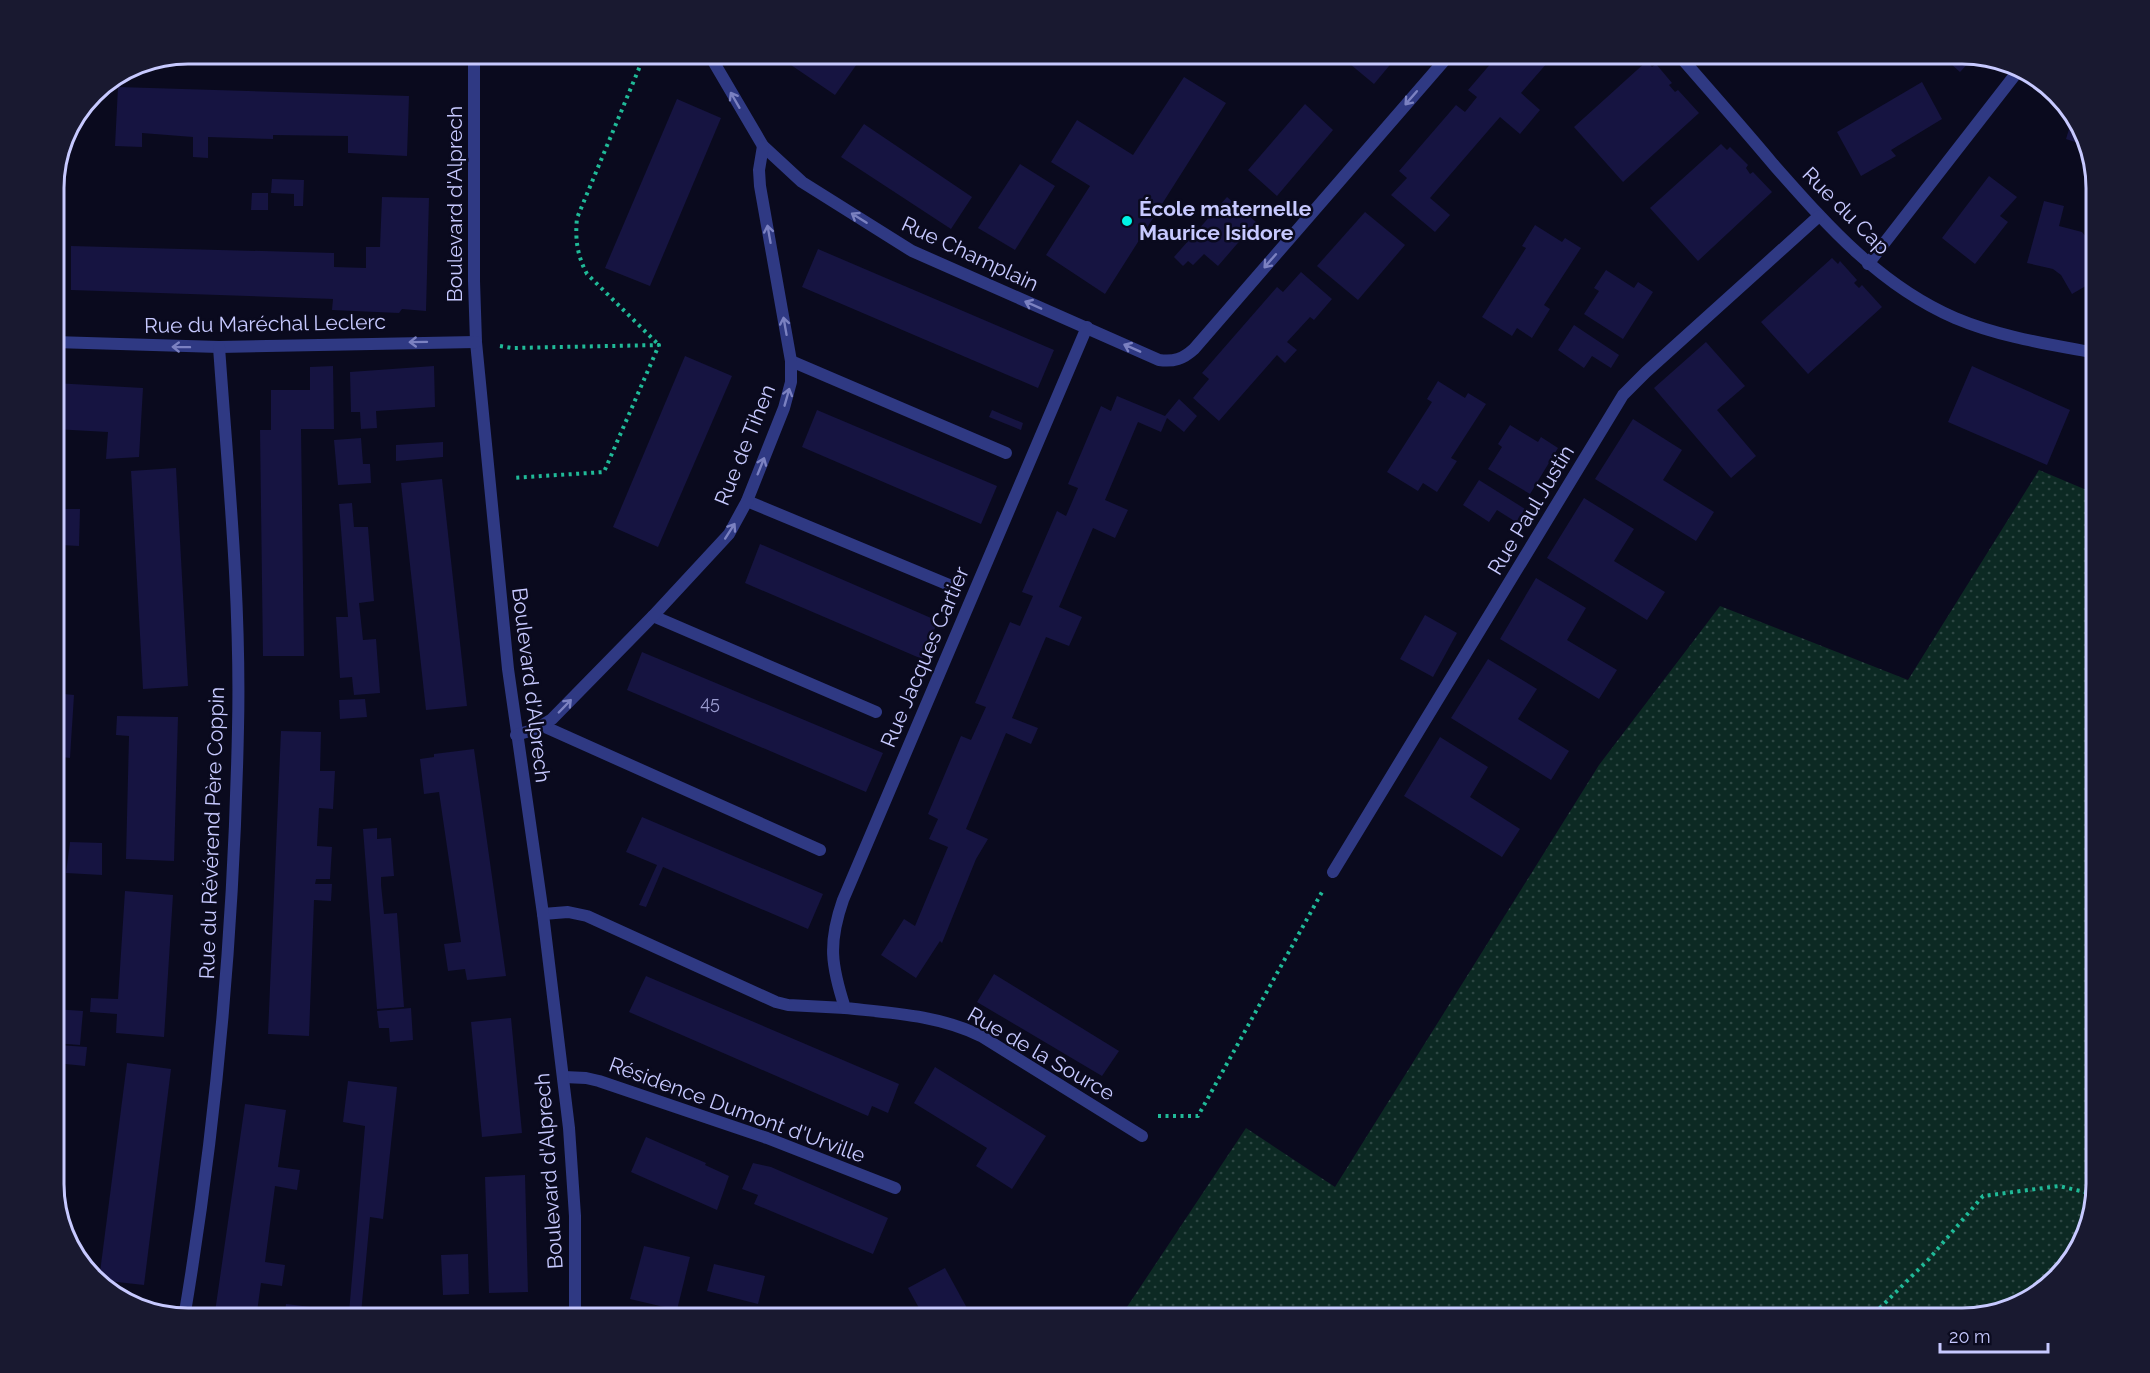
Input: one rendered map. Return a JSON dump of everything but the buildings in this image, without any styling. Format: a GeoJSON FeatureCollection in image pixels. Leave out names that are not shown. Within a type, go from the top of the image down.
{"type":"FeatureCollection","features":[{"type":"Feature","properties":{"kind":"street","name":"Rue Champlain"},"geometry":{"type":"LineString","coordinates":[[763,146],[808,186],[912,251],[1159,360],[1179,360],[1194,349],[1440,64]]}},
{"type":"Feature","properties":{"kind":"street","name":"Rue du Cap"},"geometry":{"type":"LineString","coordinates":[[1687,64],[1819,216],[1868,264],[1926,304],[1970,324],[2017,338],[2086,351]]}},
{"type":"Feature","properties":{"kind":"street","name":"Boulevard d'Alprech"},"geometry":{"type":"LineString","coordinates":[[474,65],[474,281],[477,342],[516,735],[543,914],[564,1077],[574,1187],[575,1309]]}},
{"type":"Feature","properties":{"kind":"street"},"geometry":{"type":"LineString","coordinates":[[715,65],[763,146]]}},
{"type":"Feature","properties":{"kind":"street"},"geometry":{"type":"LineString","coordinates":[[1868,264],[2014,76]]}},
{"type":"Feature","properties":{"kind":"street","name":"Rue de Tihen"},"geometry":{"type":"LineString","coordinates":[[516,735],[543,726],[552,719],[721,545],[747,501],[784,408],[791,382],[791,361],[760,186],[759,170],[763,146]]}},
{"type":"Feature","properties":{"kind":"street","name":"Rue Paul Justin"},"geometry":{"type":"LineString","coordinates":[[1333,872],[1623,396],[1646,372],[1819,216]]}},
{"type":"Feature","properties":{"kind":"street","name":"Rue Jacques Cartier"},"geometry":{"type":"LineString","coordinates":[[845,1008],[834,969],[832,946],[833,932],[843,900],[1087,327]]}},
{"type":"Feature","properties":{"kind":"street","name":"Rue du Maréchal Leclerc"},"geometry":{"type":"LineString","coordinates":[[65,342],[219,347],[477,342]]}},
{"type":"Feature","properties":{"kind":"street","name":"Rue du Révérend Père Coppin"},"geometry":{"type":"LineString","coordinates":[[185,1309],[214,1110],[222,1026],[236,798],[238,718],[234,574],[219,347]]}},
{"type":"Feature","properties":{"kind":"street"},"geometry":{"type":"LineString","coordinates":[[791,361],[1006,453]]}},
{"type":"Feature","properties":{"kind":"street"},"geometry":{"type":"LineString","coordinates":[[747,501],[954,587]]}},
{"type":"Feature","properties":{"kind":"street"},"geometry":{"type":"LineString","coordinates":[[653,616],[876,712]]}},
{"type":"Feature","properties":{"kind":"street"},"geometry":{"type":"LineString","coordinates":[[543,726],[820,850]]}},
{"type":"Feature","properties":{"kind":"street"},"geometry":{"type":"LineString","coordinates":[[543,914],[568,912],[587,916],[776,1002],[788,1005],[845,1008]]}},
{"type":"Feature","properties":{"kind":"street","name":"Rue de la Source"},"geometry":{"type":"LineString","coordinates":[[845,1008],[933,1018],[966,1029],[981,1036],[1142,1136]]}},
{"type":"Feature","properties":{"kind":"street","name":"Résidence Dumont d'Urville"},"geometry":{"type":"LineString","coordinates":[[564,1077],[586,1078],[767,1138],[895,1188]]}},
{"type":"Feature","properties":{"kind":"path"},"geometry":{"type":"LineString","coordinates":[[640,65],[579,211],[575,238],[579,259],[587,274],[659,345]]}},
{"type":"Feature","properties":{"kind":"path"},"geometry":{"type":"LineString","coordinates":[[477,342],[512,348],[659,345]]}},
{"type":"Feature","properties":{"kind":"path"},"geometry":{"type":"LineString","coordinates":[[489,480],[604,471],[659,345]]}},
{"type":"Feature","properties":{"kind":"path"},"geometry":{"type":"LineString","coordinates":[[1154,1116],[1198,1116],[1333,872]]}},
{"type":"Feature","properties":{"kind":"path"},"geometry":{"type":"LineString","coordinates":[[1879,1309],[1929,1259],[1983,1196],[2059,1186],[2085,1192]]}},
{"type":"Feature","properties":{"kind":"green space"},"geometry":{"type":"Polygon","coordinates":[[[2039,470],[2086,490],[2086,1184],[2083,1208],[2073,1239],[2055,1266],[2043,1278],[2009,1299],[1961,1309],[1126,1309],[1246,1128],[1335,1187],[1599,765],[1720,606],[1908,680],[2039,470]]]}},
{"type":"Feature","properties":{"kind":"place","name":"École maternelle Maurice Isidore"},"geometry":{"type":"Point","coordinates":[1127,221]}}]}
